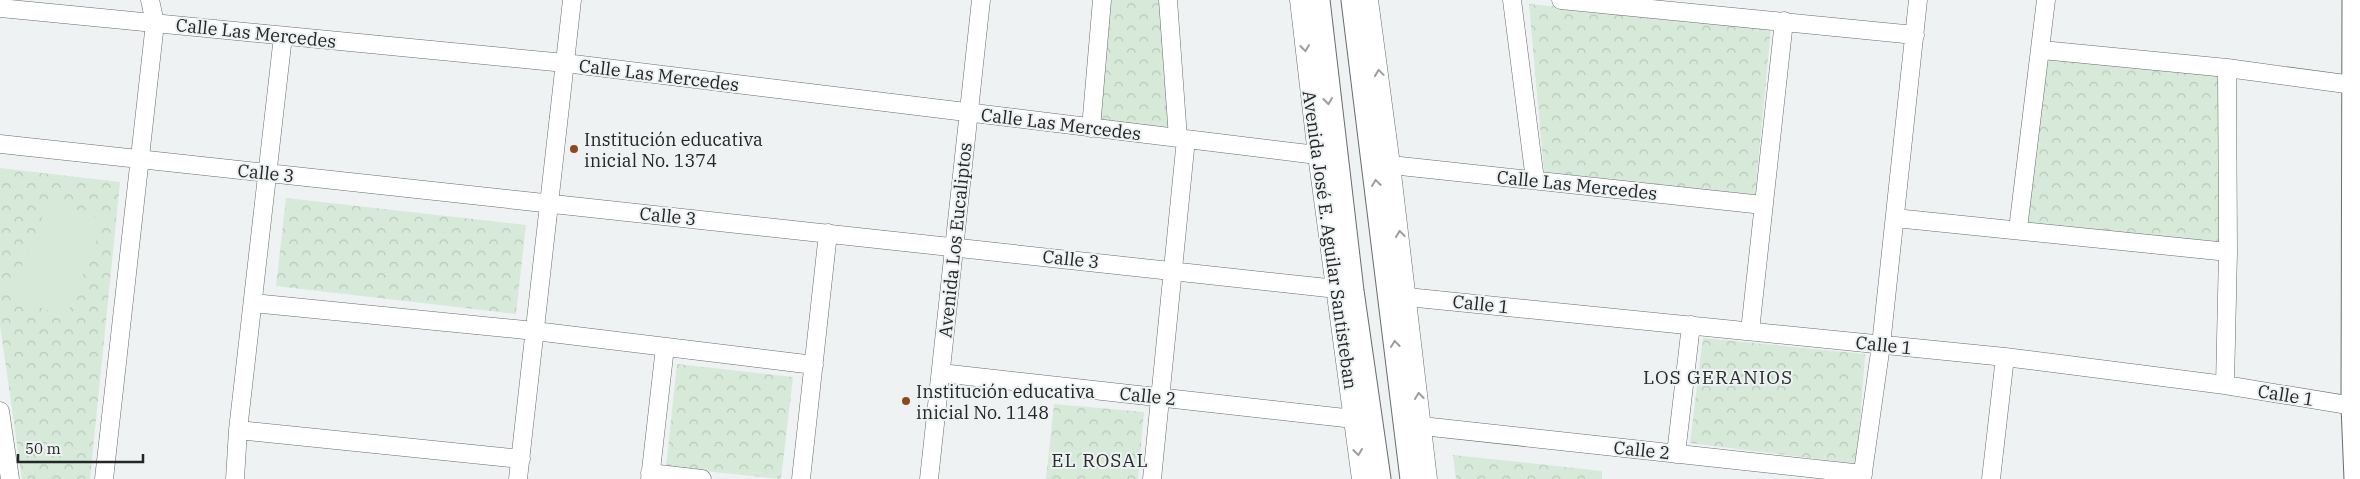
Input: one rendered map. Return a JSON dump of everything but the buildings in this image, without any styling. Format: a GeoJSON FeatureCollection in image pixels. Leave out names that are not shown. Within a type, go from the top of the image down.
{"type":"FeatureCollection","features":[{"type":"Feature","properties":{"kind":"main road","name":"Avenida José E. Aguilar Santisteban"},"geometry":{"type":"LineString","coordinates":[[1317,0],[1351,291],[1378,479]]}},
{"type":"Feature","properties":{"kind":"main road"},"geometry":{"type":"LineString","coordinates":[[1354,0],[1413,479]]}},
{"type":"Feature","properties":{"kind":"main road"},"geometry":{"type":"LineString","coordinates":[[2355,0],[2353,86],[2357,479]]}},
{"type":"Feature","properties":{"kind":"street"},"geometry":{"type":"LineString","coordinates":[[104,479],[155,23],[150,0]]}},
{"type":"Feature","properties":{"kind":"street"},"geometry":{"type":"LineString","coordinates":[[518,479],[572,0]]}},
{"type":"Feature","properties":{"kind":"street","name":"Avenida Los Eucaliptos"},"geometry":{"type":"LineString","coordinates":[[929,479],[981,0]]}},
{"type":"Feature","properties":{"kind":"street"},"geometry":{"type":"LineString","coordinates":[[1091,128],[1102,0]]}},
{"type":"Feature","properties":{"kind":"street"},"geometry":{"type":"LineString","coordinates":[[1152,479],[1173,271],[1182,139],[1168,0]]}},
{"type":"Feature","properties":{"kind":"street","name":"Avenida José E. Aguilar Santisteban"},"geometry":{"type":"LineString","coordinates":[[1299,0],[1316,155],[1337,289],[1361,479]]}},
{"type":"Feature","properties":{"kind":"street"},"geometry":{"type":"LineString","coordinates":[[1369,0],[1391,166],[1428,479]]}},
{"type":"Feature","properties":{"kind":"street"},"geometry":{"type":"LineString","coordinates":[[1512,0],[1536,180]]}},
{"type":"Feature","properties":{"kind":"street"},"geometry":{"type":"LineString","coordinates":[[1561,0],[1915,35]]}},
{"type":"Feature","properties":{"kind":"street"},"geometry":{"type":"LineString","coordinates":[[1863,477],[1881,345],[1918,0]]}},
{"type":"Feature","properties":{"kind":"street"},"geometry":{"type":"LineString","coordinates":[[2018,229],[2042,50],[2046,0]]}},
{"type":"Feature","properties":{"kind":"street","name":"Calle Las Mercedes"},"geometry":{"type":"LineString","coordinates":[[0,8],[565,63],[1316,155]]}},
{"type":"Feature","properties":{"kind":"street"},"geometry":{"type":"LineString","coordinates":[[1750,331],[1784,21]]}},
{"type":"Feature","properties":{"kind":"street"},"geometry":{"type":"LineString","coordinates":[[235,479],[238,430],[284,36]]}},
{"type":"Feature","properties":{"kind":"street"},"geometry":{"type":"LineString","coordinates":[[2042,50],[2227,68],[2353,86]]}},
{"type":"Feature","properties":{"kind":"street"},"geometry":{"type":"LineString","coordinates":[[2225,385],[2228,252],[2227,68]]}},
{"type":"Feature","properties":{"kind":"street","name":"Calle 3"},"geometry":{"type":"LineString","coordinates":[[0,144],[1337,289]]}},
{"type":"Feature","properties":{"kind":"street","name":"Calle Las Mercedes"},"geometry":{"type":"LineString","coordinates":[[1391,166],[1763,205]]}},
{"type":"Feature","properties":{"kind":"street"},"geometry":{"type":"LineString","coordinates":[[1895,218],[2018,229],[2228,252]]}},
{"type":"Feature","properties":{"kind":"street"},"geometry":{"type":"LineString","coordinates":[[801,479],[828,233]]}},
{"type":"Feature","properties":{"kind":"street","name":"Calle 1"},"geometry":{"type":"LineString","coordinates":[[1407,297],[2005,357],[2225,385],[2357,406]]}},
{"type":"Feature","properties":{"kind":"street"},"geometry":{"type":"LineString","coordinates":[[253,303],[535,331],[814,365]]}},
{"type":"Feature","properties":{"kind":"street"},"geometry":{"type":"LineString","coordinates":[[1676,454],[1690,325]]}},
{"type":"Feature","properties":{"kind":"street"},"geometry":{"type":"LineString","coordinates":[[665,347],[650,476],[702,479]]}},
{"type":"Feature","properties":{"kind":"street"},"geometry":{"type":"LineString","coordinates":[[1991,479],[2005,357]]}},
{"type":"Feature","properties":{"kind":"street","name":"Calle 2"},"geometry":{"type":"LineString","coordinates":[[941,373],[1354,419]]}},
{"type":"Feature","properties":{"kind":"street"},"geometry":{"type":"LineString","coordinates":[[0,411],[10,479]]}},
{"type":"Feature","properties":{"kind":"street","name":"Calle 2"},"geometry":{"type":"LineString","coordinates":[[1422,426],[1863,477]]}},
{"type":"Feature","properties":{"kind":"street"},"geometry":{"type":"LineString","coordinates":[[238,430],[521,459]]}},
{"type":"Feature","properties":{"kind":"green space"},"geometry":{"type":"Polygon","coordinates":[[[1107,0],[1162,0],[1171,132],[1091,121],[1107,0]]]}},
{"type":"Feature","properties":{"kind":"green space"},"geometry":{"type":"Polygon","coordinates":[[[1529,4],[1771,28],[1755,195],[1544,172],[1529,4]]]}},
{"type":"Feature","properties":{"kind":"green space"},"geometry":{"type":"Polygon","coordinates":[[[2042,50],[2227,68],[2228,252],[2018,229],[2042,50]]]}},
{"type":"Feature","properties":{"kind":"green space"},"geometry":{"type":"Polygon","coordinates":[[[0,168],[120,182],[90,479],[22,479],[0,325],[0,168]]]}},
{"type":"Feature","properties":{"kind":"green space"},"geometry":{"type":"Polygon","coordinates":[[[286,198],[526,225],[516,314],[276,286],[286,198]]]}},
{"type":"Feature","properties":{"kind":"green space"},"geometry":{"type":"Polygon","coordinates":[[[50,199],[104,221],[66,318],[10,295],[50,199]]]}},
{"type":"Feature","properties":{"kind":"green space"},"geometry":{"type":"Polygon","coordinates":[[[1703,338],[1865,354],[1857,464],[1690,443],[1703,338]]]}},
{"type":"Feature","properties":{"kind":"green space"},"geometry":{"type":"Polygon","coordinates":[[[677,364],[793,377],[781,479],[666,467],[677,364]]]}},
{"type":"Feature","properties":{"kind":"green space"},"geometry":{"type":"Polygon","coordinates":[[[1054,404],[1144,412],[1138,479],[1046,479],[1054,404]]]}},
{"type":"Feature","properties":{"kind":"green space"},"geometry":{"type":"Polygon","coordinates":[[[1453,455],[1602,471],[1602,479],[1456,479],[1453,455]]]}},
{"type":"Feature","properties":{"kind":"place","name":"Institución educativa inicial No. 1374"},"geometry":{"type":"Point","coordinates":[574,149]}},
{"type":"Feature","properties":{"kind":"place","name":"Institución educativa inicial No. 1148"},"geometry":{"type":"Point","coordinates":[906,401]}},
{"type":"Feature","properties":{"kind":"district","name":"LOS GERANIOS"},"geometry":{"type":"Point","coordinates":[1718,377]}},
{"type":"Feature","properties":{"kind":"district","name":"EL ROSAL"},"geometry":{"type":"Point","coordinates":[1100,460]}}]}
